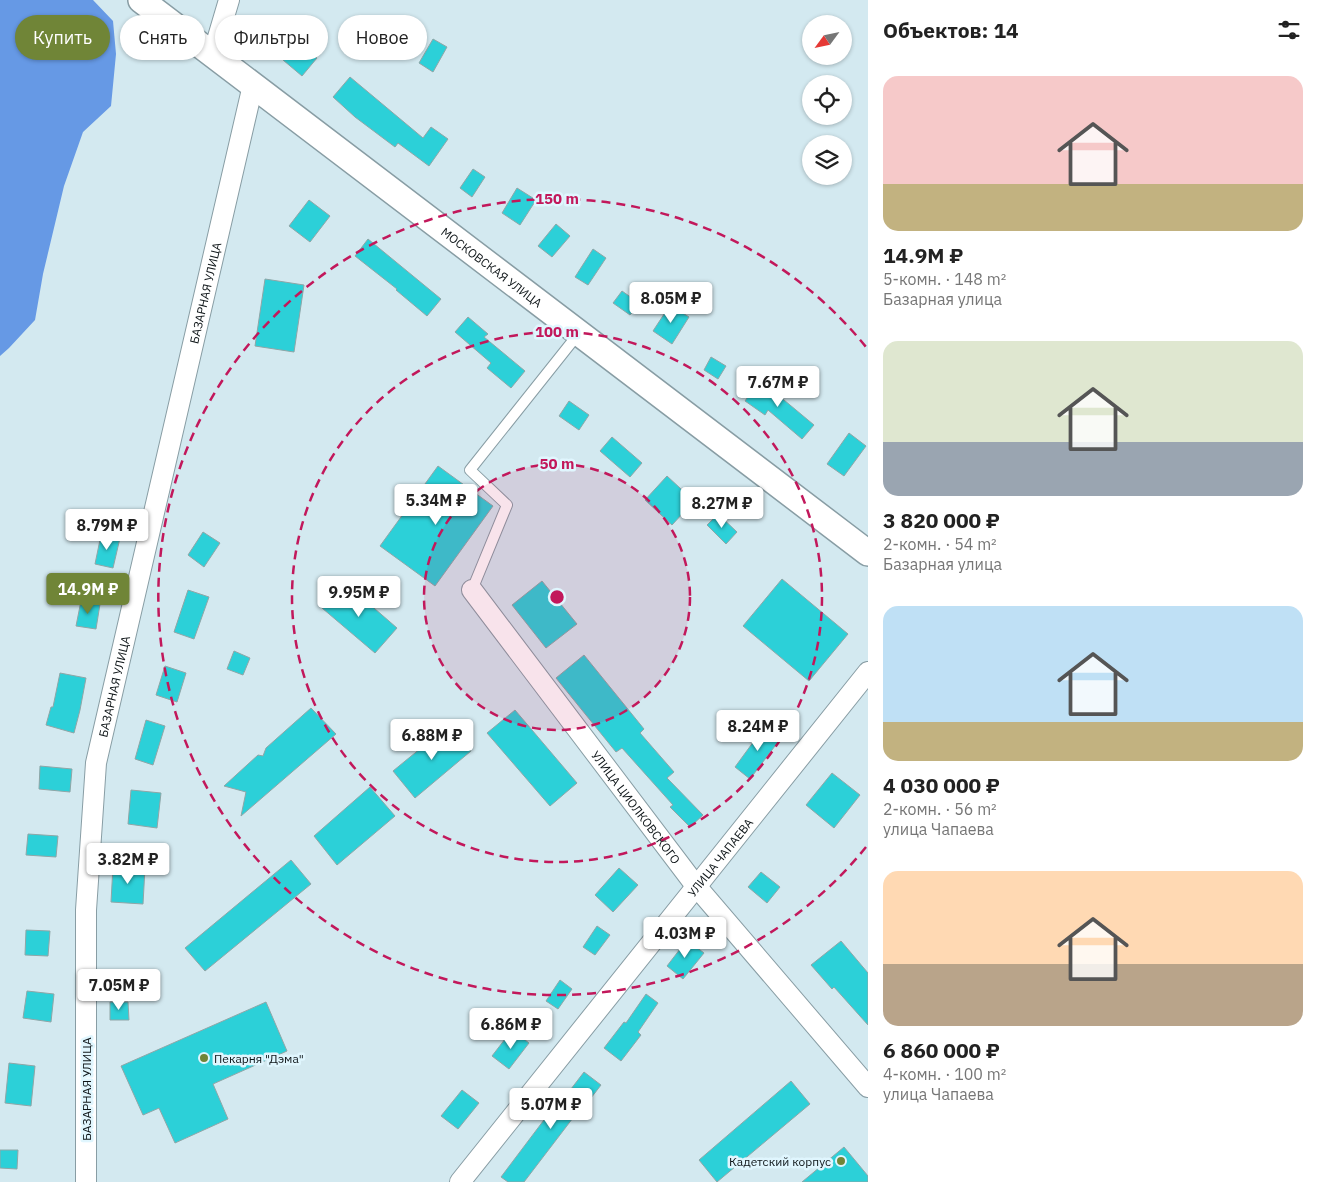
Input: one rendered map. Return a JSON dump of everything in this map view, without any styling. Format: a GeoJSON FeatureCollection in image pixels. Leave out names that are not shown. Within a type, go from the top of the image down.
{"type":"FeatureCollection","features":[{"type":"Feature","properties":{"kind":"street","name":"МОСКОВСКАЯ УЛИЦА"},"geometry":{"type":"LineString","coordinates":[[141,0],[868,553]]}},
{"type":"Feature","properties":{"kind":"street"},"geometry":{"type":"LineString","coordinates":[[213,54],[229,0]]}},
{"type":"Feature","properties":{"kind":"street","name":"БАЗАРНАЯ УЛИЦА"},"geometry":{"type":"LineString","coordinates":[[86,1182],[86,910],[96,763],[253,85]]}},
{"type":"Feature","properties":{"kind":"street","name":"УЛИЦА ЦИОЛКОВСКОГО"},"geometry":{"type":"LineString","coordinates":[[472,590],[696,886],[868,1087]]}},
{"type":"Feature","properties":{"kind":"street","name":"УЛИЦА ЧАПАЕВА"},"geometry":{"type":"LineString","coordinates":[[460,1182],[868,672]]}},
{"type":"Feature","properties":{"kind":"lane"},"geometry":{"type":"LineString","coordinates":[[472,590],[507,505],[470,470],[579,333]]}},
{"type":"Feature","properties":{"kind":"water"},"geometry":{"type":"Polygon","coordinates":[[[0,0],[93,0],[107,15],[15,15],[15,60],[110,60],[110,18],[113,21],[116,54],[111,106],[83,132],[64,186],[43,274],[35,320],[0,356],[0,0]]]}},
{"type":"Feature","properties":{"kind":"building"},"geometry":{"type":"Polygon","coordinates":[[[433,39],[447,47],[433,72],[419,63],[421,60],[427,60],[427,49],[433,39]]]}},
{"type":"Feature","properties":{"kind":"building"},"geometry":{"type":"Polygon","coordinates":[[[283,60],[315,60],[302,76],[283,60]]]}},
{"type":"Feature","properties":{"kind":"building"},"geometry":{"type":"Polygon","coordinates":[[[350,77],[423,138],[431,127],[448,139],[429,166],[398,143],[395,147],[355,117],[333,97],[350,77]]]}},
{"type":"Feature","properties":{"kind":"building"},"geometry":{"type":"Polygon","coordinates":[[[473,169],[485,177],[472,197],[460,188],[473,169]]]}},
{"type":"Feature","properties":{"kind":"building"},"geometry":{"type":"Polygon","coordinates":[[[517,188],[536,200],[520,225],[502,213],[517,188]]]}},
{"type":"Feature","properties":{"kind":"building"},"geometry":{"type":"Polygon","coordinates":[[[309,200],[330,216],[310,242],[289,226],[309,200]]]}},
{"type":"Feature","properties":{"kind":"building"},"geometry":{"type":"Polygon","coordinates":[[[556,224],[570,236],[552,257],[538,246],[556,224]]]}},
{"type":"Feature","properties":{"kind":"building"},"geometry":{"type":"Polygon","coordinates":[[[368,239],[441,299],[427,316],[397,289],[355,256],[368,239]]]}},
{"type":"Feature","properties":{"kind":"building"},"geometry":{"type":"Polygon","coordinates":[[[593,249],[606,258],[588,285],[575,277],[593,249]]]}},
{"type":"Feature","properties":{"kind":"building"},"geometry":{"type":"Polygon","coordinates":[[[265,279],[304,285],[294,352],[255,346],[265,279]]]}},
{"type":"Feature","properties":{"kind":"building"},"geometry":{"type":"Polygon","coordinates":[[[622,291],[639,303],[630,315],[613,303],[622,291]]]}},
{"type":"Feature","properties":{"kind":"building"},"geometry":{"type":"Polygon","coordinates":[[[670,305],[689,317],[672,344],[653,331],[670,305]]]}},
{"type":"Feature","properties":{"kind":"building"},"geometry":{"type":"Polygon","coordinates":[[[468,317],[488,334],[484,337],[525,371],[511,388],[487,368],[491,363],[455,332],[468,317]]]}},
{"type":"Feature","properties":{"kind":"building"},"geometry":{"type":"Polygon","coordinates":[[[711,357],[726,366],[718,379],[704,370],[711,357]]]}},
{"type":"Feature","properties":{"kind":"building"},"geometry":{"type":"Polygon","coordinates":[[[760,379],[780,393],[778,395],[814,425],[802,439],[768,410],[765,415],[745,401],[760,379]]]}},
{"type":"Feature","properties":{"kind":"building"},"geometry":{"type":"Polygon","coordinates":[[[569,401],[589,415],[579,430],[559,416],[569,401]]]}},
{"type":"Feature","properties":{"kind":"building"},"geometry":{"type":"Polygon","coordinates":[[[849,433],[866,446],[844,476],[827,464],[849,433]]]}},
{"type":"Feature","properties":{"kind":"building"},"geometry":{"type":"Polygon","coordinates":[[[612,437],[642,463],[630,477],[600,451],[612,437]]]}},
{"type":"Feature","properties":{"kind":"building"},"geometry":{"type":"Polygon","coordinates":[[[438,466],[493,506],[435,586],[380,546],[438,466]]]}},
{"type":"Feature","properties":{"kind":"building"},"geometry":{"type":"Polygon","coordinates":[[[667,476],[694,501],[672,525],[645,500],[667,476]]]}},
{"type":"Feature","properties":{"kind":"building"},"geometry":{"type":"Polygon","coordinates":[[[718,514],[737,532],[726,544],[707,525],[718,514]]]}},
{"type":"Feature","properties":{"kind":"building"},"geometry":{"type":"Polygon","coordinates":[[[203,532],[220,543],[204,567],[188,555],[203,532]]]}},
{"type":"Feature","properties":{"kind":"building"},"geometry":{"type":"Polygon","coordinates":[[[101,535],[120,538],[113,568],[95,564],[101,535]]]}},
{"type":"Feature","properties":{"kind":"building"},"geometry":{"type":"Polygon","coordinates":[[[782,579],[848,634],[809,681],[743,626],[782,579]]]}},
{"type":"Feature","properties":{"kind":"building"},"geometry":{"type":"Polygon","coordinates":[[[542,581],[577,624],[546,648],[512,605],[542,581]]]}},
{"type":"Feature","properties":{"kind":"building"},"geometry":{"type":"Polygon","coordinates":[[[344,582],[397,628],[375,653],[322,608],[344,582]]]}},
{"type":"Feature","properties":{"kind":"building"},"geometry":{"type":"Polygon","coordinates":[[[188,590],[209,597],[194,639],[174,632],[188,590]]]}},
{"type":"Feature","properties":{"kind":"building"},"geometry":{"type":"Polygon","coordinates":[[[81,601],[100,604],[96,629],[76,626],[81,601]]]}},
{"type":"Feature","properties":{"kind":"building"},"geometry":{"type":"Polygon","coordinates":[[[234,651],[250,658],[243,675],[227,669],[234,651]]]}},
{"type":"Feature","properties":{"kind":"building"},"geometry":{"type":"Polygon","coordinates":[[[584,655],[644,729],[640,733],[674,772],[667,778],[703,815],[690,827],[670,807],[673,805],[622,748],[616,752],[556,678],[584,655]]]}},
{"type":"Feature","properties":{"kind":"building"},"geometry":{"type":"Polygon","coordinates":[[[165,666],[186,673],[177,702],[156,695],[165,666]]]}},
{"type":"Feature","properties":{"kind":"building"},"geometry":{"type":"Polygon","coordinates":[[[60,673],[86,678],[74,733],[46,725],[51,707],[53,707],[60,673]]]}},
{"type":"Feature","properties":{"kind":"building"},"geometry":{"type":"Polygon","coordinates":[[[311,708],[336,734],[241,816],[246,792],[224,786],[258,755],[263,756],[266,748],[311,708]]]}},
{"type":"Feature","properties":{"kind":"building"},"geometry":{"type":"Polygon","coordinates":[[[515,710],[577,783],[550,806],[487,733],[515,710]]]}},
{"type":"Feature","properties":{"kind":"building"},"geometry":{"type":"Polygon","coordinates":[[[146,720],[165,726],[153,765],[135,759],[146,720]]]}},
{"type":"Feature","properties":{"kind":"building"},"geometry":{"type":"Polygon","coordinates":[[[449,725],[471,751],[415,798],[393,771],[449,725]]]}},
{"type":"Feature","properties":{"kind":"building"},"geometry":{"type":"Polygon","coordinates":[[[765,726],[781,738],[750,779],[735,767],[765,726]]]}},
{"type":"Feature","properties":{"kind":"building"},"geometry":{"type":"Polygon","coordinates":[[[40,766],[72,769],[70,792],[39,789],[40,766]]]}},
{"type":"Feature","properties":{"kind":"building"},"geometry":{"type":"Polygon","coordinates":[[[832,773],[860,795],[834,828],[806,805],[832,773]]]}},
{"type":"Feature","properties":{"kind":"building"},"geometry":{"type":"Polygon","coordinates":[[[370,787],[395,816],[337,865],[314,836],[370,787]]]}},
{"type":"Feature","properties":{"kind":"building"},"geometry":{"type":"Polygon","coordinates":[[[131,790],[161,793],[157,828],[128,824],[131,790]]]}},
{"type":"Feature","properties":{"kind":"building"},"geometry":{"type":"Polygon","coordinates":[[[28,834],[58,836],[56,857],[26,855],[28,834]]]}},
{"type":"Feature","properties":{"kind":"building"},"geometry":{"type":"Polygon","coordinates":[[[291,860],[311,884],[205,971],[185,948],[291,860]]]}},
{"type":"Feature","properties":{"kind":"building"},"geometry":{"type":"Polygon","coordinates":[[[113,866],[145,868],[143,904],[111,902],[113,866]]]}},
{"type":"Feature","properties":{"kind":"building"},"geometry":{"type":"Polygon","coordinates":[[[619,868],[638,885],[613,912],[595,895],[619,868]]]}},
{"type":"Feature","properties":{"kind":"building"},"geometry":{"type":"Polygon","coordinates":[[[761,872],[780,887],[767,903],[748,887],[761,872]]]}},
{"type":"Feature","properties":{"kind":"building"},"geometry":{"type":"Polygon","coordinates":[[[597,926],[610,935],[595,955],[583,947],[597,926]]]}},
{"type":"Feature","properties":{"kind":"building"},"geometry":{"type":"Polygon","coordinates":[[[26,930],[50,931],[48,956],[25,955],[26,930]]]}},
{"type":"Feature","properties":{"kind":"building"},"geometry":{"type":"Polygon","coordinates":[[[687,940],[704,953],[683,979],[667,966],[687,940]]]}},
{"type":"Feature","properties":{"kind":"building"},"geometry":{"type":"Polygon","coordinates":[[[841,941],[868,973],[868,1025],[834,987],[832,989],[811,965],[841,941]]]}},
{"type":"Feature","properties":{"kind":"building"},"geometry":{"type":"Polygon","coordinates":[[[560,980],[572,989],[558,1009],[546,1001],[560,980]]]}},
{"type":"Feature","properties":{"kind":"building"},"geometry":{"type":"Polygon","coordinates":[[[27,991],[54,994],[51,1022],[23,1018],[27,991]]]}},
{"type":"Feature","properties":{"kind":"building"},"geometry":{"type":"Polygon","coordinates":[[[646,994],[658,1003],[638,1032],[641,1035],[621,1061],[604,1048],[624,1022],[626,1023],[646,994]]]}},
{"type":"Feature","properties":{"kind":"building"},"geometry":{"type":"Polygon","coordinates":[[[110,1002],[128,1002],[129,1020],[110,1020],[110,1002]]]}},
{"type":"Feature","properties":{"kind":"building","name":"Пекарня \"Дэма\""},"geometry":{"type":"Polygon","coordinates":[[[266,1002],[287,1051],[213,1084],[228,1119],[175,1143],[159,1108],[143,1115],[121,1066],[266,1002]]]}},
{"type":"Feature","properties":{"kind":"building"},"geometry":{"type":"Polygon","coordinates":[[[512,1030],[529,1043],[509,1069],[492,1056],[512,1030]]]}},
{"type":"Feature","properties":{"kind":"building"},"geometry":{"type":"Polygon","coordinates":[[[9,1063],[35,1066],[31,1106],[5,1103],[9,1063]]]}},
{"type":"Feature","properties":{"kind":"building"},"geometry":{"type":"Polygon","coordinates":[[[584,1072],[601,1085],[581,1111],[579,1110],[524,1182],[508,1182],[501,1177],[556,1104],[558,1106],[584,1072]]]}},
{"type":"Feature","properties":{"kind":"building"},"geometry":{"type":"Polygon","coordinates":[[[791,1081],[810,1104],[717,1182],[699,1160],[791,1081]]]}},
{"type":"Feature","properties":{"kind":"building"},"geometry":{"type":"Polygon","coordinates":[[[462,1090],[479,1103],[458,1129],[441,1116],[462,1090]]]}},
{"type":"Feature","properties":{"kind":"building","name":"Кадетский корпус"},"geometry":{"type":"Polygon","coordinates":[[[844,1147],[868,1176],[868,1182],[802,1182],[844,1147]]]}},
{"type":"Feature","properties":{"kind":"building"},"geometry":{"type":"Polygon","coordinates":[[[0,1150],[18,1150],[17,1169],[0,1168],[0,1150]]]}},
{"type":"Feature","properties":{"kind":"place","name":"Пекарня \"Дэма\""},"geometry":{"type":"Point","coordinates":[204,1058]}},
{"type":"Feature","properties":{"kind":"place","name":"Кадетский корпус"},"geometry":{"type":"Point","coordinates":[841,1161]}}]}
